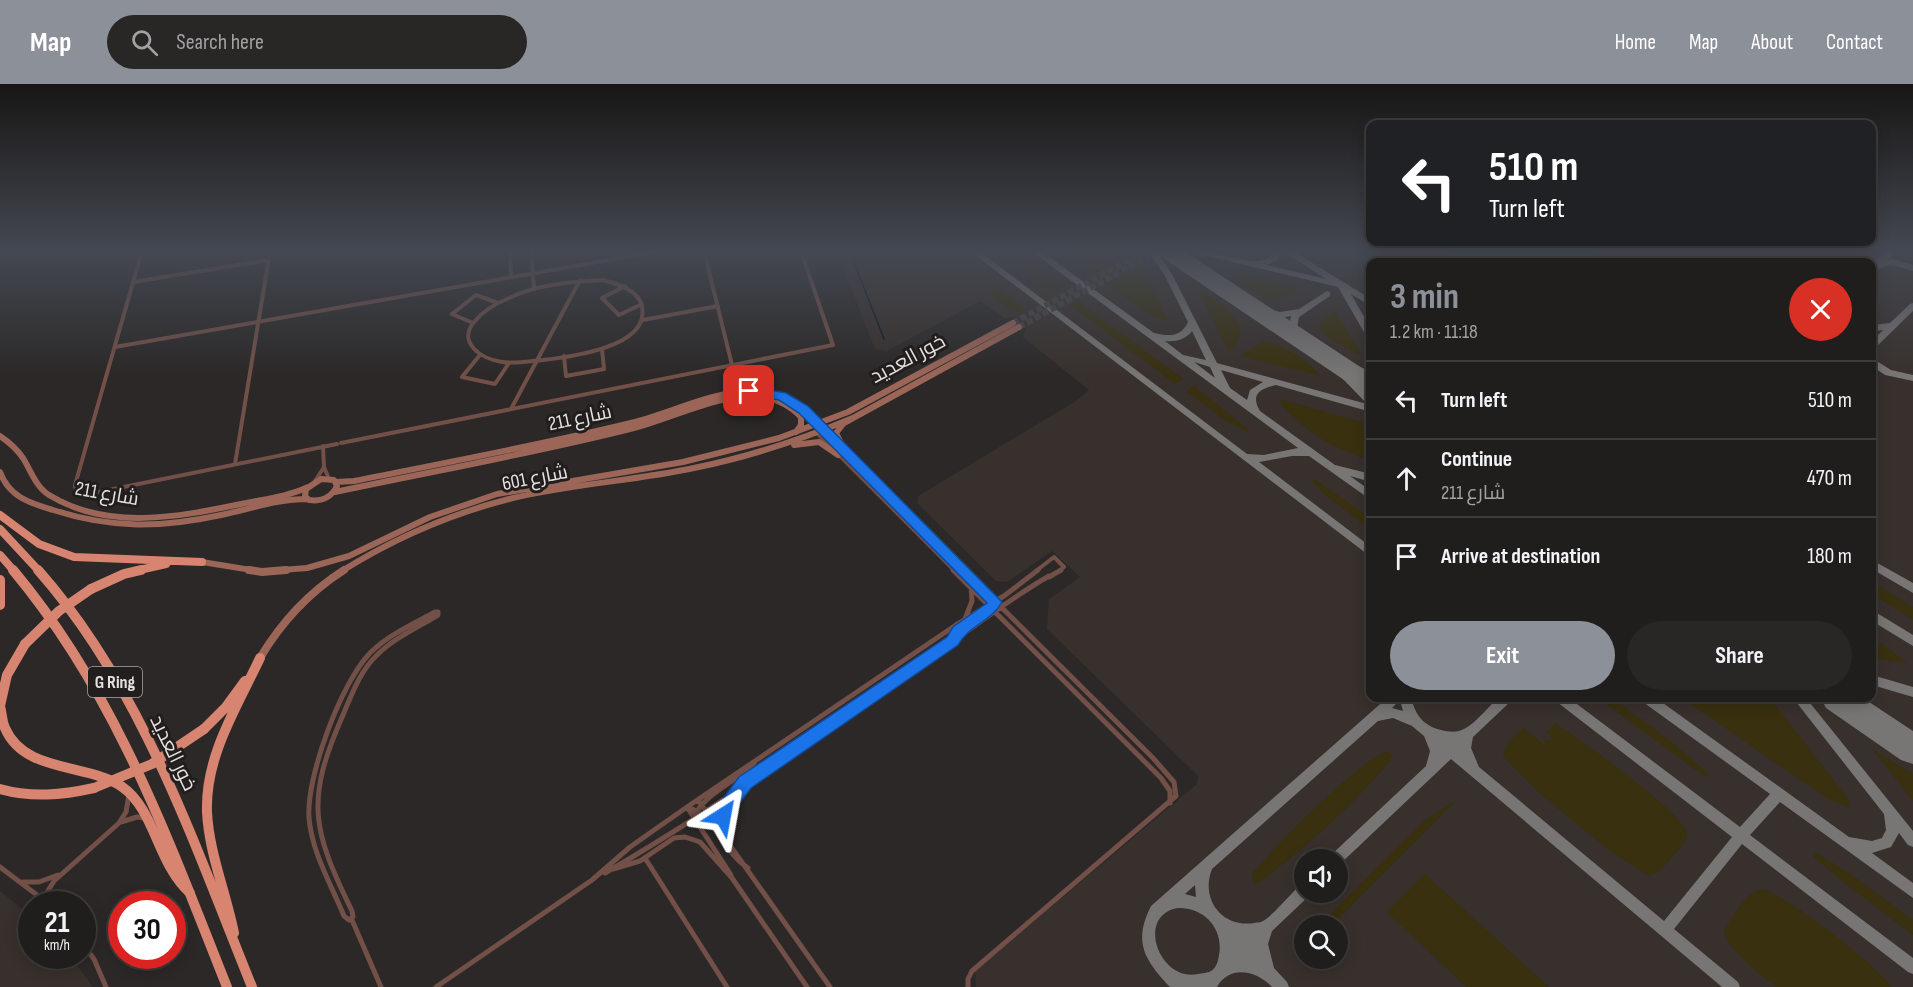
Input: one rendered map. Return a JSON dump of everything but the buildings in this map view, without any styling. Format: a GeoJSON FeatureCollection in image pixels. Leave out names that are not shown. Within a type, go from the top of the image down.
{"type":"FeatureCollection","features":[{"type":"Feature","properties":{"kind":"highway"},"geometry":{"type":"LineString","coordinates":[[0,515],[39,544],[74,557],[202,562]]}},
{"type":"Feature","properties":{"kind":"highway","name":"خور العديد"},"geometry":{"type":"LineString","coordinates":[[0,529],[62,599],[132,711],[168,780],[252,987]]}},
{"type":"Feature","properties":{"kind":"highway","name":"خور العديد"},"geometry":{"type":"LineString","coordinates":[[0,555],[57,625],[113,716],[146,784],[227,987]]}},
{"type":"Feature","properties":{"kind":"highway"},"geometry":{"type":"LineString","coordinates":[[191,894],[176,881],[143,807],[129,793],[105,778],[42,761],[21,750],[7,735],[0,706],[7,675],[25,644],[53,615],[92,589],[124,574],[154,566],[202,562]]}},
{"type":"Feature","properties":{"kind":"highway"},"geometry":{"type":"LineString","coordinates":[[0,580],[0,605]]}},
{"type":"Feature","properties":{"kind":"highway"},"geometry":{"type":"LineString","coordinates":[[236,949],[230,912],[207,815],[208,788],[220,743],[260,658]]}},
{"type":"Feature","properties":{"kind":"highway"},"geometry":{"type":"LineString","coordinates":[[0,789],[34,796],[67,794],[124,778],[166,757],[204,729],[231,701],[260,658]]}},
{"type":"Feature","properties":{"kind":"main road","name":"خور العديد"},"geometry":{"type":"LineString","coordinates":[[820,428],[1016,325],[855,417]]}},
{"type":"Feature","properties":{"kind":"main road","name":"شارع 211"},"geometry":{"type":"LineString","coordinates":[[0,436],[22,457],[33,480],[44,491],[71,506],[105,515],[145,518],[188,514],[290,494],[315,482],[332,480],[350,482],[622,425],[738,391],[761,391],[782,396],[795,403],[820,428]]}},
{"type":"Feature","properties":{"kind":"main road","name":"شارع 211"},"geometry":{"type":"LineString","coordinates":[[0,472],[9,489],[26,501],[71,517],[108,524],[153,526],[187,522],[289,499],[320,501],[335,492],[635,428],[724,399],[741,396],[771,398],[792,407],[800,415],[802,421],[794,433]]}},
{"type":"Feature","properties":{"kind":"main road"},"geometry":{"type":"LineString","coordinates":[[620,479],[746,452],[855,417]]}},
{"type":"Feature","properties":{"kind":"main road"},"geometry":{"type":"LineString","coordinates":[[842,453],[836,433],[840,426],[855,417]]}},
{"type":"Feature","properties":{"kind":"main road","name":"شارع 601"},"geometry":{"type":"LineString","coordinates":[[202,562],[249,571],[293,571],[334,561],[449,510],[497,494],[696,460],[820,428]]}},
{"type":"Feature","properties":{"kind":"main road","name":"شارع 601"},"geometry":{"type":"LineString","coordinates":[[260,658],[285,619],[306,596],[344,569],[435,524],[506,500],[696,468],[774,448],[820,428]]}},
{"type":"Feature","properties":{"kind":"main road"},"geometry":{"type":"LineString","coordinates":[[774,448],[816,441],[842,453]]}},
{"type":"Feature","properties":{"kind":"main road"},"geometry":{"type":"LineString","coordinates":[[332,480],[335,492]]}},
{"type":"Feature","properties":{"kind":"main road"},"geometry":{"type":"LineString","coordinates":[[307,499],[304,494],[308,487]]}},
{"type":"Feature","properties":{"kind":"street"},"geometry":{"type":"LineString","coordinates":[[130,293],[75,485],[76,492],[89,494],[833,345],[815,293]]}},
{"type":"Feature","properties":{"kind":"street"},"geometry":{"type":"LineString","coordinates":[[235,464],[264,293]]}},
{"type":"Feature","properties":{"kind":"street"},"geometry":{"type":"LineString","coordinates":[[115,347],[421,293]]}},
{"type":"Feature","properties":{"kind":"street"},"geometry":{"type":"LineString","coordinates":[[523,293],[498,303],[472,322],[468,341],[479,356],[509,363],[537,361],[602,349],[627,338],[643,320],[642,304],[634,293]]}},
{"type":"Feature","properties":{"kind":"street"},"geometry":{"type":"LineString","coordinates":[[511,409],[573,293]]}},
{"type":"Feature","properties":{"kind":"street"},"geometry":{"type":"LineString","coordinates":[[612,293],[603,298],[619,315],[642,304]]}},
{"type":"Feature","properties":{"kind":"street"},"geometry":{"type":"LineString","coordinates":[[715,293],[732,365]]}},
{"type":"Feature","properties":{"kind":"street"},"geometry":{"type":"LineString","coordinates":[[472,322],[452,314],[476,295],[498,303]]}},
{"type":"Feature","properties":{"kind":"street"},"geometry":{"type":"LineString","coordinates":[[643,320],[718,306]]}},
{"type":"Feature","properties":{"kind":"street"},"geometry":{"type":"LineString","coordinates":[[564,356],[566,376],[604,369],[602,349]]}},
{"type":"Feature","properties":{"kind":"street"},"geometry":{"type":"LineString","coordinates":[[479,356],[462,377],[495,384],[509,363]]}},
{"type":"Feature","properties":{"kind":"street"},"geometry":{"type":"LineString","coordinates":[[820,428],[970,585],[994,606],[1051,668],[1164,781],[1170,791],[1172,801]]}},
{"type":"Feature","properties":{"kind":"street"},"geometry":{"type":"LineString","coordinates":[[323,446],[324,467],[332,480]]}},
{"type":"Feature","properties":{"kind":"street"},"geometry":{"type":"LineString","coordinates":[[842,453],[994,606],[1172,778],[1177,789],[1172,801],[972,971],[968,979],[968,987]]}},
{"type":"Feature","properties":{"kind":"street"},"geometry":{"type":"LineString","coordinates":[[315,482],[324,467]]}},
{"type":"Feature","properties":{"kind":"street"},"geometry":{"type":"LineString","coordinates":[[436,987],[592,880],[659,842],[694,817],[700,807],[745,774],[755,761],[965,619],[994,606],[1064,567],[1054,557],[1038,569],[994,606],[953,641],[745,783],[700,807],[687,807],[625,851],[592,880]]}},
{"type":"Feature","properties":{"kind":"street"},"geometry":{"type":"LineString","coordinates":[[1038,569],[1047,578]]}},
{"type":"Feature","properties":{"kind":"street"},"geometry":{"type":"LineString","coordinates":[[965,619],[972,601],[970,585]]}},
{"type":"Feature","properties":{"kind":"street"},"geometry":{"type":"LineString","coordinates":[[352,920],[344,916],[312,838],[309,798],[315,768],[355,673],[364,659],[390,636],[438,612],[437,617],[386,646],[368,664],[322,770],[317,804],[319,832],[352,911],[352,920],[381,987]]}},
{"type":"Feature","properties":{"kind":"street"},"geometry":{"type":"LineString","coordinates":[[1051,668],[1059,669],[1098,705]]}},
{"type":"Feature","properties":{"kind":"street"},"geometry":{"type":"LineString","coordinates":[[725,835],[722,826],[725,812],[745,783]]}},
{"type":"Feature","properties":{"kind":"street"},"geometry":{"type":"LineString","coordinates":[[48,891],[51,885],[119,823],[126,812],[129,793]]}},
{"type":"Feature","properties":{"kind":"street"},"geometry":{"type":"LineString","coordinates":[[687,807],[726,864],[732,878]]}},
{"type":"Feature","properties":{"kind":"street"},"geometry":{"type":"LineString","coordinates":[[700,807],[725,835],[831,987]]}},
{"type":"Feature","properties":{"kind":"street"},"geometry":{"type":"LineString","coordinates":[[700,807],[733,859],[748,868]]}},
{"type":"Feature","properties":{"kind":"street"},"geometry":{"type":"LineString","coordinates":[[119,823],[137,817],[149,819]]}},
{"type":"Feature","properties":{"kind":"street"},"geometry":{"type":"LineString","coordinates":[[611,869],[645,858],[669,841],[680,837],[691,837],[704,845],[732,878],[807,987]]}},
{"type":"Feature","properties":{"kind":"street"},"geometry":{"type":"LineString","coordinates":[[645,858],[728,987]]}},
{"type":"Feature","properties":{"kind":"street"},"geometry":{"type":"LineString","coordinates":[[0,867],[34,891]]}},
{"type":"Feature","properties":{"kind":"street"},"geometry":{"type":"LineString","coordinates":[[23,882],[47,880],[66,871]]}},
{"type":"Feature","properties":{"kind":"street"},"geometry":{"type":"LineString","coordinates":[[96,963],[106,987]]}},
{"type":"Feature","properties":{"kind":"shaded area"},"geometry":{"type":"Polygon","coordinates":[[[853,293],[1366,293],[1366,702],[1876,702],[1876,293],[1913,293],[1913,987],[976,987],[975,971],[1197,784],[1198,776],[1047,629],[1049,599],[1080,577],[1052,551],[1007,582],[996,581],[917,503],[918,496],[1076,401],[1089,390],[1023,337],[1026,328],[1013,317],[1005,318],[980,301],[887,351],[875,349],[853,293]]]}},
{"type":"Feature","properties":{"kind":"shaded area"},"geometry":{"type":"Polygon","coordinates":[[[0,891],[18,906],[18,969],[80,969],[93,987],[0,987],[0,891]]]}},
{"type":"Feature","properties":{"kind":"sand"},"geometry":{"type":"Polygon","coordinates":[[[990,293],[1004,293],[1025,310],[1015,312],[990,293]]]}},
{"type":"Feature","properties":{"kind":"sand"},"geometry":{"type":"Polygon","coordinates":[[[1119,293],[1156,293],[1168,320],[1164,321],[1147,313],[1119,293]]]}},
{"type":"Feature","properties":{"kind":"sand"},"geometry":{"type":"Polygon","coordinates":[[[1200,293],[1204,293],[1225,307],[1238,325],[1240,334],[1237,343],[1228,351],[1200,293]]]}},
{"type":"Feature","properties":{"kind":"sand"},"geometry":{"type":"Polygon","coordinates":[[[1258,293],[1291,293],[1278,297],[1258,293]]]}},
{"type":"Feature","properties":{"kind":"sand"},"geometry":{"type":"Polygon","coordinates":[[[1078,301],[1183,379],[1175,384],[1070,305],[1078,301]]]}},
{"type":"Feature","properties":{"kind":"sand"},"geometry":{"type":"Polygon","coordinates":[[[1336,312],[1361,356],[1326,337],[1319,329],[1322,318],[1336,312]]]}},
{"type":"Feature","properties":{"kind":"sand"},"geometry":{"type":"Polygon","coordinates":[[[1263,341],[1279,345],[1295,354],[1320,376],[1240,356],[1263,341]]]}},
{"type":"Feature","properties":{"kind":"sand"},"geometry":{"type":"Polygon","coordinates":[[[1194,386],[1249,430],[1249,433],[1226,421],[1186,391],[1194,386]]]}},
{"type":"Feature","properties":{"kind":"sand"},"geometry":{"type":"Polygon","coordinates":[[[1283,400],[1361,422],[1366,430],[1366,458],[1346,452],[1313,433],[1280,402],[1283,400]]]}},
{"type":"Feature","properties":{"kind":"sand"},"geometry":{"type":"Polygon","coordinates":[[[1310,479],[1314,479],[1366,515],[1366,526],[1324,494],[1310,479]]]}},
{"type":"Feature","properties":{"kind":"sand"},"geometry":{"type":"Polygon","coordinates":[[[1876,584],[1913,607],[1913,620],[1876,597],[1876,584]]]}},
{"type":"Feature","properties":{"kind":"sand"},"geometry":{"type":"Polygon","coordinates":[[[1876,640],[1904,660],[1906,663],[1876,659],[1876,640]]]}},
{"type":"Feature","properties":{"kind":"sand"},"geometry":{"type":"Polygon","coordinates":[[[1603,702],[1618,702],[1673,743],[1710,775],[1705,776],[1603,702]]]}},
{"type":"Feature","properties":{"kind":"sand"},"geometry":{"type":"Polygon","coordinates":[[[1688,702],[1773,702],[1849,800],[1851,808],[1830,800],[1688,702]]]}},
{"type":"Feature","properties":{"kind":"sand"},"geometry":{"type":"Polygon","coordinates":[[[1555,723],[1651,794],[1682,824],[1687,834],[1686,840],[1656,873],[1649,876],[1610,851],[1538,792],[1503,756],[1507,744],[1523,728],[1546,746],[1543,738],[1553,739],[1546,732],[1555,723]]]}},
{"type":"Feature","properties":{"kind":"sand"},"geometry":{"type":"Polygon","coordinates":[[[1873,750],[1913,774],[1913,801],[1873,750]]]}},
{"type":"Feature","properties":{"kind":"sand"},"geometry":{"type":"Polygon","coordinates":[[[1388,751],[1392,756],[1376,777],[1312,840],[1301,849],[1294,849],[1294,855],[1260,882],[1256,884],[1252,881],[1252,874],[1317,806],[1357,770],[1388,751]]]}},
{"type":"Feature","properties":{"kind":"sand"},"geometry":{"type":"Polygon","coordinates":[[[1458,799],[1342,915],[1329,915],[1341,903],[1348,903],[1348,896],[1426,819],[1458,799]]]}},
{"type":"Feature","properties":{"kind":"sand"},"geometry":{"type":"Polygon","coordinates":[[[1815,852],[1849,873],[1913,920],[1913,935],[1842,881],[1813,856],[1815,852]]]}},
{"type":"Feature","properties":{"kind":"sand"},"geometry":{"type":"Polygon","coordinates":[[[1425,874],[1549,987],[1466,987],[1387,912],[1425,874]]]}},
{"type":"Feature","properties":{"kind":"sand"},"geometry":{"type":"Polygon","coordinates":[[[1763,889],[1794,906],[1831,932],[1867,962],[1892,987],[1776,987],[1738,954],[1726,938],[1724,930],[1745,899],[1763,889]]]}},
{"type":"Feature","properties":{"kind":"waterway"},"geometry":{"type":"LineString","coordinates":[[866,293],[884,339]]}},
{"type":"Feature","properties":{"kind":"taxiway"},"geometry":{"type":"LineString","coordinates":[[1029,293],[1366,549]]}},
{"type":"Feature","properties":{"kind":"taxiway"},"geometry":{"type":"LineString","coordinates":[[1093,293],[1366,492]]}},
{"type":"Feature","properties":{"kind":"taxiway"},"geometry":{"type":"LineString","coordinates":[[1178,293],[1192,322]]}},
{"type":"Feature","properties":{"kind":"taxiway"},"geometry":{"type":"LineString","coordinates":[[1346,293],[1366,328]]}},
{"type":"Feature","properties":{"kind":"taxiway"},"geometry":{"type":"LineString","coordinates":[[1355,293],[1366,300]]}},
{"type":"Feature","properties":{"kind":"taxiway"},"geometry":{"type":"LineString","coordinates":[[1302,341],[1293,328],[1295,316],[1327,294]]}},
{"type":"Feature","properties":{"kind":"taxiway"},"geometry":{"type":"LineString","coordinates":[[1892,326],[1913,306]]}},
{"type":"Feature","properties":{"kind":"taxiway"},"geometry":{"type":"LineString","coordinates":[[1252,307],[1280,315],[1298,312]]}},
{"type":"Feature","properties":{"kind":"taxiway"},"geometry":{"type":"LineString","coordinates":[[1154,336],[1177,338],[1190,328],[1192,322]]}},
{"type":"Feature","properties":{"kind":"taxiway"},"geometry":{"type":"LineString","coordinates":[[1192,322],[1213,365]]}},
{"type":"Feature","properties":{"kind":"taxiway"},"geometry":{"type":"LineString","coordinates":[[1876,328],[1892,326]]}},
{"type":"Feature","properties":{"kind":"taxiway"},"geometry":{"type":"LineString","coordinates":[[1876,342],[1892,326]]}},
{"type":"Feature","properties":{"kind":"taxiway"},"geometry":{"type":"LineString","coordinates":[[1309,345],[1366,398]]}},
{"type":"Feature","properties":{"kind":"taxiway"},"geometry":{"type":"LineString","coordinates":[[1328,355],[1366,374]]}},
{"type":"Feature","properties":{"kind":"taxiway"},"geometry":{"type":"LineString","coordinates":[[1186,357],[1213,365]]}},
{"type":"Feature","properties":{"kind":"taxiway"},"geometry":{"type":"LineString","coordinates":[[1876,364],[1888,373],[1913,378]]}},
{"type":"Feature","properties":{"kind":"taxiway"},"geometry":{"type":"LineString","coordinates":[[1213,365],[1366,408]]}},
{"type":"Feature","properties":{"kind":"taxiway"},"geometry":{"type":"LineString","coordinates":[[1213,365],[1225,388]]}},
{"type":"Feature","properties":{"kind":"taxiway"},"geometry":{"type":"LineString","coordinates":[[1256,411],[1251,401],[1254,392],[1261,386],[1273,383]]}},
{"type":"Feature","properties":{"kind":"taxiway"},"geometry":{"type":"LineString","coordinates":[[1248,457],[1256,459],[1292,452],[1308,453]]}},
{"type":"Feature","properties":{"kind":"taxiway"},"geometry":{"type":"LineString","coordinates":[[1337,468],[1366,477]]}},
{"type":"Feature","properties":{"kind":"taxiway"},"geometry":{"type":"LineString","coordinates":[[1876,566],[1913,589]]}},
{"type":"Feature","properties":{"kind":"taxiway"},"geometry":{"type":"LineString","coordinates":[[1876,618],[1913,641]]}},
{"type":"Feature","properties":{"kind":"taxiway"},"geometry":{"type":"LineString","coordinates":[[1876,681],[1913,692]]}},
{"type":"Feature","properties":{"kind":"taxiway"},"geometry":{"type":"LineString","coordinates":[[1179,987],[1157,961],[1149,943],[1150,922],[1156,911],[1391,702]]}},
{"type":"Feature","properties":{"kind":"taxiway"},"geometry":{"type":"LineString","coordinates":[[1406,702],[1409,712],[1417,723],[1450,751]]}},
{"type":"Feature","properties":{"kind":"taxiway"},"geometry":{"type":"LineString","coordinates":[[1468,734],[1502,702]]}},
{"type":"Feature","properties":{"kind":"taxiway"},"geometry":{"type":"LineString","coordinates":[[1566,702],[1741,836]]}},
{"type":"Feature","properties":{"kind":"taxiway"},"geometry":{"type":"LineString","coordinates":[[1653,702],[1779,793]]}},
{"type":"Feature","properties":{"kind":"taxiway"},"geometry":{"type":"LineString","coordinates":[[1802,702],[1913,841]]}},
{"type":"Feature","properties":{"kind":"taxiway"},"geometry":{"type":"LineString","coordinates":[[1375,716],[1393,713],[1414,721]]}},
{"type":"Feature","properties":{"kind":"taxiway"},"geometry":{"type":"LineString","coordinates":[[1432,733],[1452,738],[1467,734]]}},
{"type":"Feature","properties":{"kind":"taxiway"},"geometry":{"type":"LineString","coordinates":[[1429,734],[1436,751],[1432,768]]}},
{"type":"Feature","properties":{"kind":"taxiway"},"geometry":{"type":"LineString","coordinates":[[1450,751],[1468,734]]}},
{"type":"Feature","properties":{"kind":"taxiway"},"geometry":{"type":"LineString","coordinates":[[1468,734],[1465,748],[1473,767]]}},
{"type":"Feature","properties":{"kind":"taxiway"},"geometry":{"type":"LineString","coordinates":[[1348,849],[1450,751]]}},
{"type":"Feature","properties":{"kind":"taxiway"},"geometry":{"type":"LineString","coordinates":[[1450,751],[1733,987]]}},
{"type":"Feature","properties":{"kind":"taxiway"},"geometry":{"type":"LineString","coordinates":[[1741,836],[1779,793]]}},
{"type":"Feature","properties":{"kind":"taxiway"},"geometry":{"type":"LineString","coordinates":[[1779,793],[1913,891]]}},
{"type":"Feature","properties":{"kind":"taxiway"},"geometry":{"type":"LineString","coordinates":[[1851,842],[1872,847],[1886,843],[1893,831],[1890,815]]}},
{"type":"Feature","properties":{"kind":"taxiway"},"geometry":{"type":"LineString","coordinates":[[1665,930],[1741,836]]}},
{"type":"Feature","properties":{"kind":"taxiway"},"geometry":{"type":"LineString","coordinates":[[1741,836],[1913,967]]}},
{"type":"Feature","properties":{"kind":"taxiway"},"geometry":{"type":"LineString","coordinates":[[1206,869],[1201,888],[1204,900],[1217,920],[1244,949]]}},
{"type":"Feature","properties":{"kind":"taxiway"},"geometry":{"type":"LineString","coordinates":[[1166,904],[1178,901],[1188,902],[1210,911]]}},
{"type":"Feature","properties":{"kind":"taxiway"},"geometry":{"type":"LineString","coordinates":[[1244,949],[1294,901]]}},
{"type":"Feature","properties":{"kind":"taxiway"},"geometry":{"type":"LineString","coordinates":[[1226,925],[1244,931],[1263,928]]}},
{"type":"Feature","properties":{"kind":"taxiway"},"geometry":{"type":"LineString","coordinates":[[1223,928],[1228,945],[1224,965]]}},
{"type":"Feature","properties":{"kind":"taxiway"},"geometry":{"type":"LineString","coordinates":[[1266,929],[1261,944],[1267,968]]}},
{"type":"Feature","properties":{"kind":"taxiway"},"geometry":{"type":"LineString","coordinates":[[1214,978],[1244,949]]}},
{"type":"Feature","properties":{"kind":"taxiway"},"geometry":{"type":"LineString","coordinates":[[1244,949],[1282,987]]}},
{"type":"Feature","properties":{"kind":"taxiway"},"geometry":{"type":"LineString","coordinates":[[1224,969],[1245,964],[1263,971]]}},
{"type":"Feature","properties":{"kind":"taxiway"},"geometry":{"type":"LineString","coordinates":[[1171,976],[1188,983],[1214,978]]}},
{"type":"Feature","properties":{"kind":"taxiway"},"geometry":{"type":"LineString","coordinates":[[1209,987],[1214,978]]}},
{"type":"Feature","properties":{"kind":"runway"},"geometry":{"type":"LineString","coordinates":[[1231,293],[1366,383]]}},
{"type":"Feature","properties":{"kind":"runway"},"geometry":{"type":"LineString","coordinates":[[1843,702],[1913,749]]}},
{"type":"Feature","properties":{"kind":"tunnel"},"geometry":{"type":"LineString","coordinates":[[1013,323],[1068,293]]}},
{"type":"Feature","properties":{"kind":"tunnel"},"geometry":{"type":"LineString","coordinates":[[1019,327],[1081,293]]}},
{"type":"Feature","properties":{"kind":"route"},"geometry":{"type":"LineString","coordinates":[[723,816],[730,802],[745,783],[953,641],[958,632],[992,607],[995,602],[804,410],[792,400],[782,396],[749,391]]}}]}
